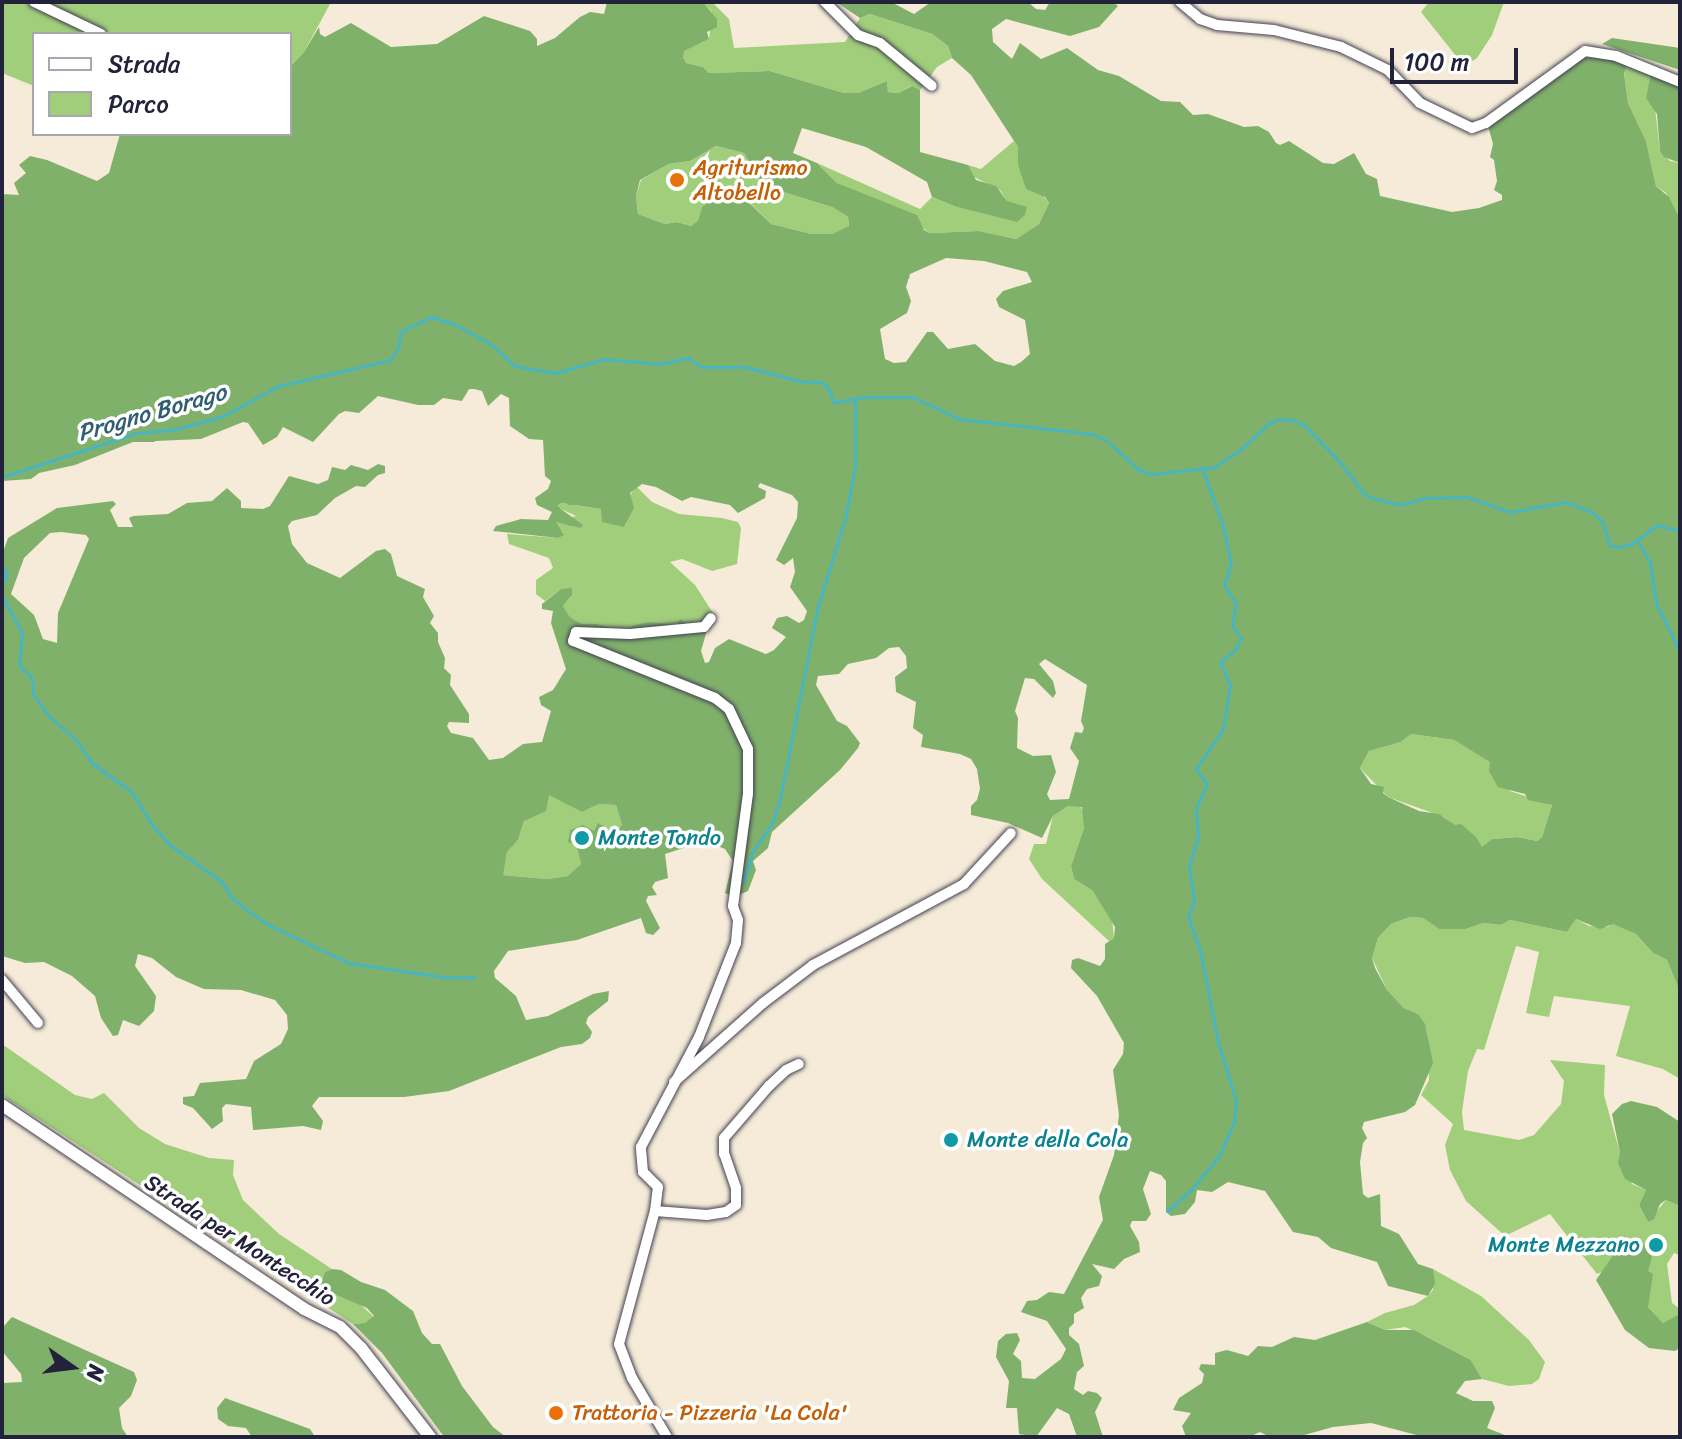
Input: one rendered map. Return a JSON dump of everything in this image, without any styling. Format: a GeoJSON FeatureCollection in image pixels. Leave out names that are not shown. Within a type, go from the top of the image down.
{"type":"FeatureCollection","features":[{"type":"Feature","properties":{"kind":"street"},"geometry":{"type":"LineString","coordinates":[[34,2],[97,32]]}},
{"type":"Feature","properties":{"kind":"street"},"geometry":{"type":"LineString","coordinates":[[825,2],[858,35],[880,43],[932,86]]}},
{"type":"Feature","properties":{"kind":"street"},"geometry":{"type":"LineString","coordinates":[[1180,2],[1200,19],[1217,25],[1274,30],[1341,47],[1388,70],[1420,103],[1472,128],[1486,123],[1585,51],[1616,56],[1680,82]]}},
{"type":"Feature","properties":{"kind":"street"},"geometry":{"type":"LineString","coordinates":[[667,1437],[632,1378],[619,1344],[655,1211],[658,1187],[643,1172],[641,1147],[672,1083],[699,1037],[736,943],[738,920],[733,906],[748,793],[748,749],[729,709],[715,698],[573,641],[576,632],[630,634],[704,627],[711,618]]}},
{"type":"Feature","properties":{"kind":"street"},"geometry":{"type":"LineString","coordinates":[[672,1083],[763,1003],[813,965],[964,884],[1011,833]]}},
{"type":"Feature","properties":{"kind":"street"},"geometry":{"type":"LineString","coordinates":[[2,980],[38,1023]]}},
{"type":"Feature","properties":{"kind":"street"},"geometry":{"type":"LineString","coordinates":[[655,1211],[707,1215],[726,1212],[736,1205],[736,1188],[724,1154],[724,1138],[778,1078],[799,1064]]}},
{"type":"Feature","properties":{"kind":"street","name":"Strada per Montecchio"},"geometry":{"type":"LineString","coordinates":[[2,1105],[304,1309],[340,1327],[361,1348],[430,1437]]}},
{"type":"Feature","properties":{"kind":"green space"},"geometry":{"type":"Polygon","coordinates":[[[2,2],[330,4],[304,52],[292,65],[292,32],[32,32],[32,85],[2,73],[2,2]]]}},
{"type":"Feature","properties":{"kind":"green space"},"geometry":{"type":"Polygon","coordinates":[[[607,2],[703,2],[717,19],[717,27],[707,32],[709,39],[684,51],[683,57],[686,63],[703,67],[709,73],[770,71],[844,93],[858,93],[887,81],[888,92],[898,93],[912,86],[920,90],[920,152],[968,165],[976,180],[996,186],[1007,201],[1027,207],[1025,215],[1017,222],[954,206],[932,197],[927,182],[866,147],[802,128],[793,153],[817,163],[837,183],[917,215],[924,230],[930,233],[979,231],[1016,239],[1039,224],[1049,203],[1045,197],[1026,189],[1018,165],[1018,147],[971,75],[952,58],[948,46],[932,34],[870,14],[860,18],[836,2],[891,2],[914,14],[931,2],[1028,2],[1036,9],[1045,10],[1050,2],[1112,2],[1118,6],[1099,27],[1070,36],[1006,19],[992,29],[993,42],[1012,59],[1020,43],[1041,59],[1067,48],[1098,70],[1119,76],[1161,101],[1180,102],[1193,115],[1208,114],[1244,127],[1258,126],[1269,132],[1276,143],[1280,145],[1289,141],[1323,163],[1334,164],[1354,153],[1366,174],[1377,179],[1380,196],[1452,212],[1479,208],[1502,200],[1502,195],[1494,190],[1497,181],[1494,160],[1490,157],[1493,144],[1488,126],[1583,58],[1600,56],[1627,65],[1624,73],[1628,103],[1646,141],[1656,186],[1669,197],[1680,219],[1680,992],[1667,960],[1653,953],[1636,934],[1613,924],[1600,929],[1576,919],[1567,932],[1510,920],[1501,925],[1483,923],[1466,929],[1439,929],[1423,918],[1410,917],[1391,924],[1378,938],[1372,958],[1375,968],[1387,990],[1404,1008],[1418,1014],[1425,1024],[1433,1063],[1415,1105],[1405,1112],[1364,1122],[1362,1128],[1367,1138],[1363,1143],[1360,1162],[1363,1194],[1368,1198],[1380,1194],[1381,1226],[1399,1234],[1418,1264],[1433,1269],[1435,1284],[1428,1296],[1388,1286],[1377,1262],[1331,1248],[1318,1237],[1293,1232],[1265,1191],[1228,1182],[1212,1192],[1197,1190],[1195,1202],[1185,1214],[1171,1216],[1166,1212],[1166,1181],[1161,1175],[1150,1171],[1143,1189],[1151,1214],[1146,1221],[1132,1221],[1130,1226],[1139,1242],[1140,1252],[1124,1259],[1114,1269],[1092,1264],[1102,1276],[1099,1286],[1087,1289],[1081,1298],[1084,1308],[1074,1314],[1074,1323],[1069,1328],[1069,1335],[1079,1344],[1084,1366],[1077,1372],[1074,1389],[1083,1395],[1088,1391],[1097,1393],[1102,1398],[1095,1412],[1103,1437],[1077,1437],[1069,1414],[1057,1408],[1036,1437],[1019,1434],[1017,1408],[1006,1408],[1009,1381],[996,1357],[998,1341],[1006,1334],[1017,1333],[1020,1340],[1013,1354],[1021,1361],[1022,1378],[1035,1379],[1061,1359],[1066,1349],[1047,1321],[1021,1312],[1027,1301],[1037,1300],[1049,1292],[1064,1294],[1103,1220],[1099,1197],[1114,1155],[1119,1115],[1113,1070],[1123,1054],[1124,1043],[1097,996],[1071,968],[1072,960],[1078,958],[1100,966],[1105,959],[1105,944],[1114,938],[1115,927],[1093,891],[1074,879],[1071,866],[1084,828],[1082,807],[1068,806],[1053,816],[1042,838],[1008,823],[971,815],[971,806],[977,800],[980,789],[977,769],[971,759],[960,754],[921,747],[923,735],[913,728],[916,702],[896,692],[895,677],[907,668],[906,656],[899,647],[889,648],[876,658],[848,664],[839,674],[818,676],[816,685],[837,721],[847,726],[860,743],[840,770],[772,832],[768,848],[753,861],[756,870],[748,891],[734,897],[725,893],[733,861],[725,849],[705,841],[665,854],[668,878],[655,882],[652,887],[657,895],[648,896],[646,901],[660,928],[653,935],[646,933],[641,918],[577,940],[508,951],[494,971],[495,978],[516,996],[526,1020],[548,1016],[593,994],[609,991],[608,1001],[588,1017],[586,1023],[592,1032],[582,1044],[561,1047],[449,1091],[404,1097],[319,1097],[312,1106],[323,1121],[321,1130],[303,1126],[253,1130],[251,1107],[226,1104],[222,1108],[223,1121],[212,1129],[193,1108],[183,1104],[183,1097],[194,1096],[200,1083],[246,1079],[254,1061],[281,1044],[288,1029],[287,1015],[275,1000],[241,990],[204,989],[176,977],[152,958],[138,954],[135,966],[156,996],[154,1011],[139,1026],[123,1020],[118,1035],[113,1036],[101,1018],[95,996],[72,976],[44,962],[25,963],[2,956],[2,555],[8,538],[57,508],[113,501],[116,504],[110,510],[118,527],[133,527],[129,518],[133,516],[168,514],[187,503],[212,501],[227,488],[241,501],[241,508],[263,509],[270,506],[289,476],[318,484],[328,480],[332,467],[345,470],[351,465],[368,470],[378,464],[385,466],[385,473],[365,487],[356,486],[335,498],[317,515],[292,521],[288,526],[292,544],[307,563],[340,578],[376,551],[385,549],[391,554],[397,576],[425,589],[423,597],[434,616],[430,623],[438,633],[438,642],[445,658],[444,668],[451,675],[450,685],[469,714],[469,723],[449,722],[447,726],[451,733],[473,738],[489,760],[503,758],[523,744],[542,742],[551,711],[541,705],[539,697],[553,690],[566,669],[551,623],[553,611],[542,609],[542,604],[561,589],[572,588],[572,595],[563,606],[570,617],[582,624],[598,624],[628,634],[632,626],[648,622],[682,626],[677,622],[681,619],[690,627],[707,630],[701,651],[705,663],[709,662],[715,648],[729,639],[766,654],[786,637],[772,628],[777,618],[787,616],[799,623],[804,620],[807,611],[790,587],[795,572],[793,558],[784,565],[776,560],[797,518],[798,502],[792,495],[760,483],[758,487],[766,491],[765,498],[738,513],[730,505],[691,497],[682,501],[656,487],[642,484],[630,493],[634,508],[624,527],[602,522],[601,509],[561,503],[558,505],[561,509],[583,525],[581,528],[556,522],[564,535],[558,538],[493,531],[496,526],[521,519],[548,520],[552,512],[537,505],[535,498],[548,489],[551,481],[545,476],[543,440],[529,439],[510,426],[509,398],[501,394],[488,406],[482,391],[474,389],[469,389],[462,401],[443,398],[434,405],[418,405],[378,396],[359,413],[345,411],[339,414],[313,442],[283,427],[277,437],[263,445],[248,423],[243,422],[201,439],[133,442],[75,465],[39,473],[31,479],[2,481],[2,194],[19,195],[14,183],[26,173],[19,165],[30,156],[97,181],[109,173],[119,136],[292,136],[292,65],[319,27],[320,34],[325,37],[351,23],[391,47],[437,44],[484,16],[530,31],[537,39],[537,46],[555,38],[590,12],[604,14],[607,2]],[[716,146],[690,161],[669,164],[640,180],[636,196],[638,214],[665,224],[677,222],[691,226],[698,221],[702,207],[721,191],[731,190],[738,192],[771,224],[812,234],[832,234],[849,226],[848,217],[832,207],[770,188],[760,179],[744,153],[716,146]],[[946,258],[910,274],[906,287],[911,301],[907,313],[880,329],[885,359],[894,363],[906,362],[927,332],[933,332],[948,349],[975,344],[995,361],[1014,366],[1030,354],[1025,320],[999,307],[996,299],[1003,291],[1032,282],[1027,272],[984,261],[946,258]],[[50,533],[24,558],[11,594],[34,615],[43,639],[57,643],[58,613],[89,539],[86,535],[50,533]],[[1045,659],[1039,664],[1053,681],[1056,693],[1053,698],[1034,679],[1025,678],[1015,711],[1018,718],[1017,748],[1033,756],[1051,755],[1056,772],[1047,794],[1050,800],[1069,799],[1079,761],[1070,748],[1075,732],[1082,733],[1084,728],[1081,721],[1087,685],[1045,659]],[[1411,734],[1401,742],[1369,751],[1360,768],[1371,784],[1384,787],[1383,793],[1388,797],[1419,811],[1439,814],[1455,825],[1461,824],[1482,847],[1492,839],[1518,837],[1537,841],[1542,837],[1552,805],[1528,800],[1525,794],[1498,787],[1489,771],[1490,762],[1454,740],[1411,734]],[[549,795],[546,811],[524,821],[518,840],[507,852],[503,875],[547,879],[568,876],[581,864],[576,845],[568,842],[570,830],[583,825],[594,831],[597,823],[604,826],[611,837],[622,825],[616,805],[599,804],[582,812],[549,795]]]}},
{"type":"Feature","properties":{"kind":"green space"},"geometry":{"type":"Polygon","coordinates":[[[703,2],[712,2],[729,19],[734,48],[845,42],[860,18],[870,14],[932,34],[948,46],[952,58],[937,67],[920,90],[911,86],[898,93],[888,92],[887,81],[858,93],[844,93],[770,71],[709,73],[703,67],[686,63],[683,57],[683,51],[709,39],[712,12],[703,2]]]}},
{"type":"Feature","properties":{"kind":"green space"},"geometry":{"type":"Polygon","coordinates":[[[1429,2],[1504,2],[1492,35],[1477,58],[1464,66],[1421,12],[1429,2]]]}},
{"type":"Feature","properties":{"kind":"green space"},"geometry":{"type":"Polygon","coordinates":[[[1612,38],[1680,48],[1680,70],[1602,44],[1612,38]]]}},
{"type":"Feature","properties":{"kind":"green space"},"geometry":{"type":"Polygon","coordinates":[[[1627,65],[1651,74],[1660,151],[1670,161],[1680,163],[1680,219],[1666,193],[1656,186],[1646,141],[1628,103],[1624,72],[1627,65]]]}},
{"type":"Feature","properties":{"kind":"green space"},"geometry":{"type":"Polygon","coordinates":[[[1651,74],[1680,84],[1680,163],[1664,157],[1660,151],[1657,114],[1646,98],[1651,74]]]}},
{"type":"Feature","properties":{"kind":"green space"},"geometry":{"type":"Polygon","coordinates":[[[1014,141],[1018,147],[1018,165],[1049,203],[1039,224],[1016,239],[979,231],[930,233],[893,208],[837,183],[817,163],[920,209],[932,197],[954,206],[1007,201],[1000,190],[970,175],[968,165],[981,169],[1014,141]]]}},
{"type":"Feature","properties":{"kind":"green space"},"geometry":{"type":"Polygon","coordinates":[[[716,146],[744,153],[770,188],[832,207],[848,217],[849,227],[832,234],[812,234],[771,224],[739,192],[731,190],[721,191],[702,207],[699,221],[691,226],[677,222],[665,224],[638,214],[636,196],[641,180],[669,164],[690,161],[716,146]]]}},
{"type":"Feature","properties":{"kind":"green space"},"geometry":{"type":"Polygon","coordinates":[[[636,486],[652,502],[679,514],[722,518],[738,522],[741,528],[737,564],[712,571],[682,559],[670,562],[695,585],[713,613],[713,619],[704,626],[666,627],[648,622],[628,634],[598,624],[582,624],[570,617],[563,606],[572,595],[561,589],[545,601],[536,594],[536,580],[553,568],[549,558],[509,544],[507,534],[558,538],[563,532],[557,529],[556,522],[576,516],[561,509],[558,504],[561,503],[601,509],[603,514],[626,525],[629,497],[636,486]]]}},
{"type":"Feature","properties":{"kind":"green space"},"geometry":{"type":"Polygon","coordinates":[[[1411,734],[1454,740],[1491,762],[1510,791],[1552,805],[1542,837],[1537,841],[1518,837],[1492,839],[1482,848],[1444,817],[1388,797],[1360,768],[1369,751],[1401,742],[1411,734]]]}},
{"type":"Feature","properties":{"kind":"green space"},"geometry":{"type":"Polygon","coordinates":[[[549,794],[582,812],[599,804],[616,805],[622,825],[611,838],[596,824],[594,832],[576,845],[581,864],[569,876],[547,879],[502,875],[507,852],[518,840],[524,821],[549,794]]]}},
{"type":"Feature","properties":{"kind":"green space"},"geometry":{"type":"Polygon","coordinates":[[[1079,804],[1084,813],[1084,828],[1071,866],[1074,879],[1093,891],[1112,918],[1114,938],[1109,941],[1042,879],[1029,859],[1034,844],[1046,844],[1053,816],[1068,806],[1079,804]]]}},
{"type":"Feature","properties":{"kind":"green space"},"geometry":{"type":"Polygon","coordinates":[[[1410,917],[1423,918],[1439,929],[1466,929],[1483,923],[1501,925],[1510,920],[1567,932],[1576,919],[1589,926],[1608,927],[1613,923],[1636,934],[1653,953],[1667,960],[1680,992],[1680,1079],[1663,1069],[1616,1056],[1630,1006],[1554,996],[1549,1017],[1526,1013],[1539,952],[1516,946],[1484,1050],[1477,1049],[1468,1071],[1462,1112],[1464,1130],[1519,1140],[1534,1135],[1561,1104],[1564,1081],[1550,1060],[1605,1065],[1604,1095],[1632,1184],[1646,1190],[1639,1205],[1648,1222],[1666,1200],[1680,1206],[1680,1255],[1674,1253],[1667,1264],[1672,1303],[1680,1309],[1677,1317],[1663,1323],[1648,1307],[1648,1247],[1616,1251],[1604,1271],[1597,1274],[1550,1214],[1505,1236],[1466,1201],[1450,1170],[1445,1145],[1453,1124],[1421,1095],[1429,1080],[1427,1032],[1418,1014],[1404,1008],[1387,990],[1372,958],[1378,938],[1391,924],[1410,917]]]}},
{"type":"Feature","properties":{"kind":"green space"},"geometry":{"type":"Polygon","coordinates":[[[2,1044],[75,1095],[92,1099],[104,1093],[139,1128],[165,1144],[209,1158],[234,1160],[233,1175],[243,1200],[279,1234],[332,1269],[325,1272],[374,1317],[365,1323],[353,1324],[2,1095],[2,1044]]]}},
{"type":"Feature","properties":{"kind":"green space"},"geometry":{"type":"Polygon","coordinates":[[[1631,1101],[1657,1107],[1680,1122],[1680,1206],[1666,1200],[1660,1204],[1654,1219],[1648,1222],[1639,1205],[1646,1190],[1625,1179],[1618,1163],[1620,1153],[1612,1114],[1622,1104],[1631,1101]]]}},
{"type":"Feature","properties":{"kind":"green space"},"geometry":{"type":"Polygon","coordinates":[[[1643,1244],[1652,1257],[1648,1271],[1653,1274],[1648,1307],[1663,1323],[1680,1314],[1680,1348],[1675,1351],[1649,1348],[1625,1330],[1596,1280],[1616,1251],[1643,1244]]]}},
{"type":"Feature","properties":{"kind":"green space"},"geometry":{"type":"Polygon","coordinates":[[[332,1269],[385,1290],[413,1311],[422,1333],[432,1344],[440,1344],[462,1386],[493,1427],[506,1437],[446,1437],[442,1434],[382,1353],[353,1324],[365,1323],[374,1316],[367,1308],[332,1293],[322,1283],[325,1272],[332,1269]]]}},
{"type":"Feature","properties":{"kind":"green space"},"geometry":{"type":"Polygon","coordinates":[[[1433,1269],[1481,1296],[1529,1340],[1545,1362],[1539,1379],[1532,1384],[1509,1386],[1482,1379],[1471,1360],[1428,1337],[1405,1327],[1385,1330],[1367,1322],[1414,1305],[1428,1296],[1433,1290],[1433,1269]]]}},
{"type":"Feature","properties":{"kind":"green space"},"geometry":{"type":"Polygon","coordinates":[[[12,1317],[134,1372],[137,1380],[131,1396],[119,1408],[122,1428],[128,1437],[2,1437],[2,1383],[22,1382],[21,1374],[2,1351],[2,1328],[12,1317]]]}},
{"type":"Feature","properties":{"kind":"green space"},"geometry":{"type":"Polygon","coordinates":[[[1367,1322],[1385,1330],[1414,1330],[1471,1360],[1482,1379],[1465,1381],[1456,1393],[1473,1401],[1492,1401],[1495,1408],[1487,1428],[1510,1437],[1424,1437],[1371,1423],[1333,1427],[1297,1437],[1270,1437],[1260,1432],[1249,1437],[1186,1437],[1182,1426],[1191,1413],[1173,1410],[1179,1398],[1202,1383],[1204,1374],[1199,1369],[1201,1364],[1215,1365],[1215,1353],[1227,1350],[1248,1356],[1258,1346],[1272,1347],[1294,1337],[1315,1340],[1367,1322]]]}},
{"type":"Feature","properties":{"kind":"green space"},"geometry":{"type":"Polygon","coordinates":[[[225,1398],[310,1429],[315,1437],[252,1437],[246,1428],[228,1426],[218,1419],[217,1408],[225,1398]]]}},
{"type":"Feature","properties":{"kind":"waterway","name":"Progno Borago"},"geometry":{"type":"LineString","coordinates":[[2,477],[136,433],[173,430],[223,416],[278,386],[390,360],[399,346],[400,332],[431,317],[454,324],[491,344],[515,366],[555,373],[604,359],[661,364],[688,358],[702,367],[746,367],[799,381],[821,382],[828,388],[834,403],[862,397],[912,397],[960,419],[1092,434],[1106,440],[1139,470],[1152,474],[1214,467],[1239,451],[1269,423],[1280,419],[1292,420],[1303,424],[1340,462],[1365,495],[1376,499],[1401,505],[1424,498],[1467,497],[1510,512],[1566,502],[1592,512],[1602,521],[1610,546],[1618,547],[1631,544],[1657,525],[1680,531]]}},
{"type":"Feature","properties":{"kind":"waterway"},"geometry":{"type":"LineString","coordinates":[[744,882],[753,851],[772,824],[780,799],[818,606],[845,519],[855,467],[855,398]]}},
{"type":"Feature","properties":{"kind":"waterway"},"geometry":{"type":"LineString","coordinates":[[1167,1211],[1192,1189],[1219,1156],[1234,1123],[1236,1101],[1218,1042],[1200,950],[1188,917],[1194,901],[1189,865],[1198,838],[1196,808],[1207,784],[1196,769],[1223,729],[1230,685],[1220,662],[1235,650],[1241,638],[1232,625],[1236,603],[1224,585],[1231,564],[1223,526],[1202,468]]}},
{"type":"Feature","properties":{"kind":"waterway"},"geometry":{"type":"LineString","coordinates":[[1637,541],[1650,563],[1656,603],[1680,652]]}},
{"type":"Feature","properties":{"kind":"waterway"},"geometry":{"type":"LineString","coordinates":[[2,566],[7,574],[2,584]]}},
{"type":"Feature","properties":{"kind":"waterway"},"geometry":{"type":"LineString","coordinates":[[2,596],[22,633],[19,665],[32,678],[33,694],[47,714],[77,741],[92,763],[132,792],[152,825],[170,845],[222,882],[232,898],[248,911],[269,925],[349,963],[443,977],[475,977]]}},
{"type":"Feature","properties":{"kind":"place","name":"Agriturismo Altobello"},"geometry":{"type":"Point","coordinates":[677,180]}},
{"type":"Feature","properties":{"kind":"place","name":"Monte Tondo"},"geometry":{"type":"Point","coordinates":[582,838]}},
{"type":"Feature","properties":{"kind":"place","name":"Monte della Cola"},"geometry":{"type":"Point","coordinates":[951,1140]}},
{"type":"Feature","properties":{"kind":"place","name":"Monte Mezzano"},"geometry":{"type":"Point","coordinates":[1656,1245]}},
{"type":"Feature","properties":{"kind":"place","name":"Trattoria - Pizzeria 'La Cola'"},"geometry":{"type":"Point","coordinates":[556,1413]}}]}
